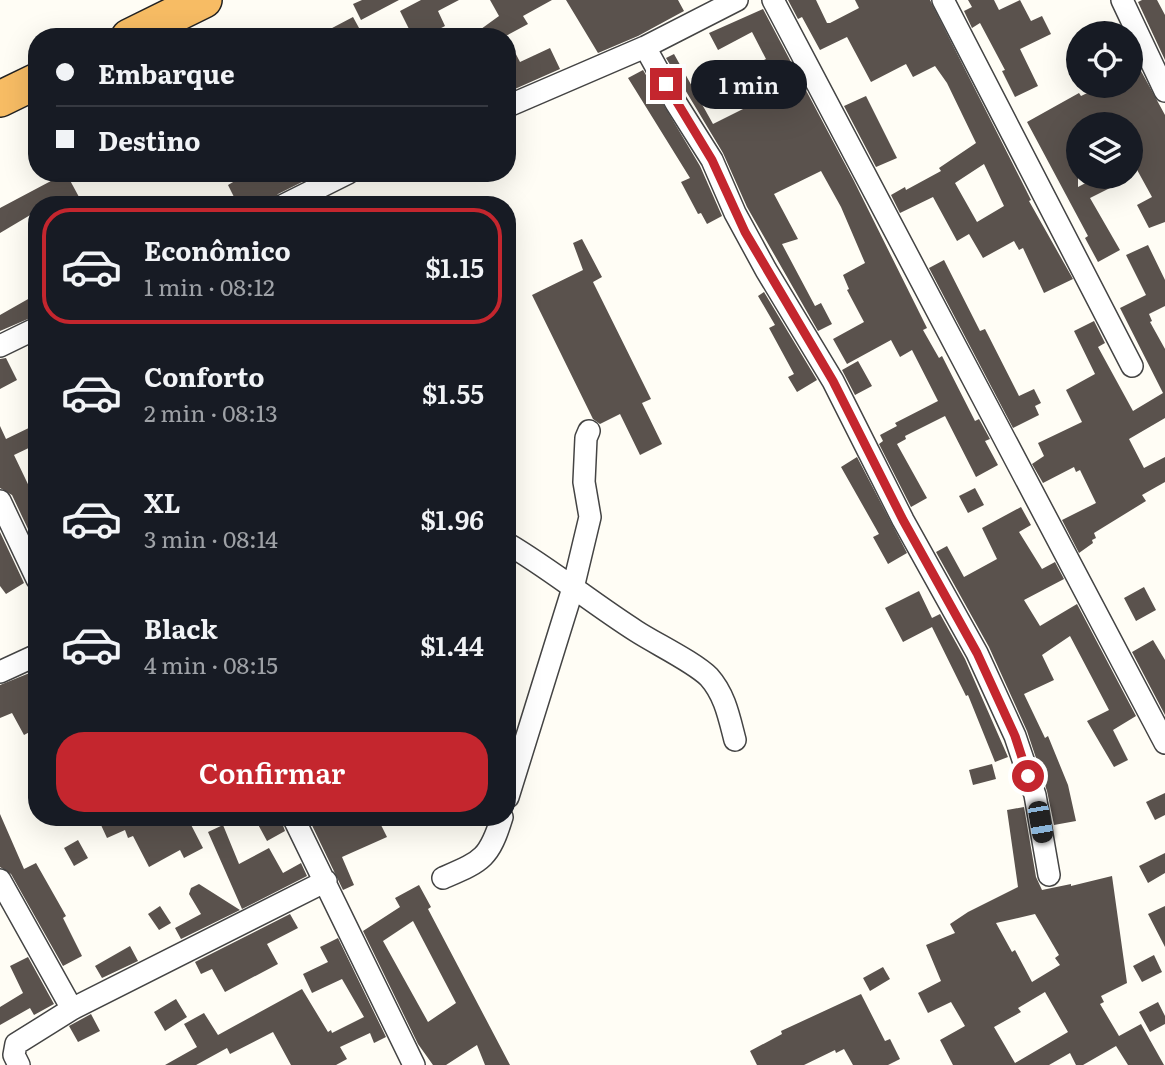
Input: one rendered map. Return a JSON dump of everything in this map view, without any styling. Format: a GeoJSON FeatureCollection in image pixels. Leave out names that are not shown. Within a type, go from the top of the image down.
{"type":"FeatureCollection","features":[{"type":"Feature","properties":{"kind":"highway"},"geometry":{"type":"LineString","coordinates":[[147,28],[204,0]]}},
{"type":"Feature","properties":{"kind":"highway"},"geometry":{"type":"LineString","coordinates":[[0,99],[28,85]]}},
{"type":"Feature","properties":{"kind":"street"},"geometry":{"type":"LineString","coordinates":[[516,103],[645,47],[737,0]]}},
{"type":"Feature","properties":{"kind":"street"},"geometry":{"type":"LineString","coordinates":[[773,0],[1165,743]]}},
{"type":"Feature","properties":{"kind":"street"},"geometry":{"type":"LineString","coordinates":[[943,0],[1132,366]]}},
{"type":"Feature","properties":{"kind":"street"},"geometry":{"type":"LineString","coordinates":[[1122,0],[1165,91]]}},
{"type":"Feature","properties":{"kind":"street"},"geometry":{"type":"LineString","coordinates":[[645,47],[712,160],[753,247],[833,381],[903,520],[977,653],[1015,736],[1035,795],[1049,875]]}},
{"type":"Feature","properties":{"kind":"street"},"geometry":{"type":"LineString","coordinates":[[302,196],[330,182]]}},
{"type":"Feature","properties":{"kind":"street"},"geometry":{"type":"LineString","coordinates":[[0,346],[28,332]]}},
{"type":"Feature","properties":{"kind":"street"},"geometry":{"type":"LineString","coordinates":[[516,771],[573,588],[590,517],[584,482],[586,438],[589,431]]}},
{"type":"Feature","properties":{"kind":"street"},"geometry":{"type":"LineString","coordinates":[[0,501],[28,560]]}},
{"type":"Feature","properties":{"kind":"street"},"geometry":{"type":"LineString","coordinates":[[516,549],[551,569],[573,588],[707,676],[724,698],[735,740]]}},
{"type":"Feature","properties":{"kind":"street"},"geometry":{"type":"LineString","coordinates":[[0,671],[28,659]]}},
{"type":"Feature","properties":{"kind":"street"},"geometry":{"type":"LineString","coordinates":[[298,826],[327,881],[414,1065]]}},
{"type":"Feature","properties":{"kind":"street"},"geometry":{"type":"LineString","coordinates":[[443,878],[470,866],[489,853],[499,826]]}},
{"type":"Feature","properties":{"kind":"street"},"geometry":{"type":"LineString","coordinates":[[0,880],[72,1009]]}},
{"type":"Feature","properties":{"kind":"street"},"geometry":{"type":"LineString","coordinates":[[19,1065],[14,1055],[16,1044],[72,1009],[327,881]]}},
{"type":"Feature","properties":{"kind":"building"},"geometry":{"type":"Polygon","coordinates":[[[362,0],[399,0],[361,20],[353,4],[362,0]]]}},
{"type":"Feature","properties":{"kind":"building"},"geometry":{"type":"Polygon","coordinates":[[[421,0],[459,0],[438,11],[445,26],[441,28],[408,28],[400,11],[421,0]]]}},
{"type":"Feature","properties":{"kind":"building"},"geometry":{"type":"Polygon","coordinates":[[[490,0],[552,0],[523,16],[528,24],[516,30],[516,28],[482,28],[499,16],[490,0]]]}},
{"type":"Feature","properties":{"kind":"building"},"geometry":{"type":"Polygon","coordinates":[[[566,0],[678,0],[684,11],[638,36],[598,53],[566,0]]]}},
{"type":"Feature","properties":{"kind":"building"},"geometry":{"type":"Polygon","coordinates":[[[788,0],[816,0],[827,23],[830,23],[859,8],[855,0],[930,0],[1031,200],[1029,201],[1073,279],[1044,293],[1023,248],[1019,250],[1014,241],[983,258],[969,234],[957,241],[933,197],[900,213],[891,195],[941,171],[939,168],[976,143],[947,83],[935,66],[913,77],[906,64],[871,82],[847,37],[820,50],[802,17],[798,19],[788,0]],[[984,164],[955,183],[977,222],[1004,206],[984,164]]]}},
{"type":"Feature","properties":{"kind":"building"},"geometry":{"type":"Polygon","coordinates":[[[968,0],[994,0],[999,10],[1020,0],[1031,21],[1042,16],[1051,34],[1020,49],[1038,86],[1015,97],[1002,71],[1005,70],[980,23],[972,28],[964,11],[972,7],[968,0]]]}},
{"type":"Feature","properties":{"kind":"building"},"geometry":{"type":"Polygon","coordinates":[[[1157,0],[1165,15],[1165,60],[1138,2],[1157,0]]]}},
{"type":"Feature","properties":{"kind":"building"},"geometry":{"type":"Polygon","coordinates":[[[763,9],[854,181],[927,328],[923,330],[939,358],[942,356],[975,421],[979,419],[990,439],[985,441],[998,465],[976,477],[945,416],[905,436],[906,439],[897,444],[927,498],[911,507],[879,444],[883,441],[880,435],[897,426],[895,423],[938,401],[912,350],[900,357],[891,340],[847,364],[833,339],[864,322],[847,290],[849,289],[843,275],[865,263],[841,207],[821,171],[774,194],[798,239],[782,244],[815,306],[821,303],[832,324],[818,331],[747,207],[723,153],[666,58],[674,54],[713,124],[747,107],[732,77],[766,59],[752,32],[718,50],[709,33],[763,9]]]}},
{"type":"Feature","properties":{"kind":"building"},"geometry":{"type":"Polygon","coordinates":[[[353,17],[359,28],[332,28],[353,17]]]}},
{"type":"Feature","properties":{"kind":"building"},"geometry":{"type":"Polygon","coordinates":[[[550,48],[560,69],[516,88],[516,54],[520,62],[550,48]]]}},
{"type":"Feature","properties":{"kind":"building"},"geometry":{"type":"Polygon","coordinates":[[[643,70],[700,166],[722,216],[707,224],[701,213],[698,214],[681,182],[690,178],[628,78],[643,70]]]}},
{"type":"Feature","properties":{"kind":"building"},"geometry":{"type":"Polygon","coordinates":[[[1143,75],[1165,115],[1165,222],[1149,228],[1137,205],[1152,197],[1143,181],[1143,112],[1066,112],[1066,189],[1108,189],[1090,198],[1120,250],[1098,262],[1085,238],[1088,236],[1027,122],[1070,98],[1143,98],[1143,75]]]}},
{"type":"Feature","properties":{"kind":"building"},"geometry":{"type":"Polygon","coordinates":[[[866,96],[897,158],[876,167],[844,106],[866,96]]]}},
{"type":"Feature","properties":{"kind":"building"},"geometry":{"type":"Polygon","coordinates":[[[49,182],[71,182],[78,196],[28,196],[28,216],[0,233],[0,208],[49,182]]]}},
{"type":"Feature","properties":{"kind":"building"},"geometry":{"type":"Polygon","coordinates":[[[233,182],[302,182],[277,196],[234,196],[228,185],[233,182]]]}},
{"type":"Feature","properties":{"kind":"building"},"geometry":{"type":"Polygon","coordinates":[[[582,239],[602,277],[593,282],[651,399],[642,403],[662,444],[640,455],[620,414],[600,424],[593,419],[532,295],[583,270],[573,243],[582,239]]]}},
{"type":"Feature","properties":{"kind":"building"},"geometry":{"type":"Polygon","coordinates":[[[1148,245],[1165,280],[1165,306],[1149,314],[1152,321],[1150,322],[1165,349],[1165,418],[1129,439],[1144,468],[1165,457],[1165,482],[1142,495],[1146,501],[1094,533],[1096,538],[1092,540],[1093,543],[1079,553],[1062,520],[1096,503],[1080,470],[1076,472],[1074,467],[1043,483],[1032,464],[1044,456],[1038,443],[1082,422],[1066,390],[1095,374],[1074,331],[1094,321],[1105,343],[1098,347],[1133,411],[1163,393],[1120,308],[1146,295],[1126,255],[1148,245]]]}},
{"type":"Feature","properties":{"kind":"building"},"geometry":{"type":"Polygon","coordinates":[[[944,260],[980,331],[985,329],[1019,396],[1034,389],[1041,403],[1035,406],[1039,415],[1013,428],[929,268],[944,260]]]}},
{"type":"Feature","properties":{"kind":"building"},"geometry":{"type":"Polygon","coordinates":[[[764,292],[817,380],[797,392],[788,377],[794,374],[769,328],[775,325],[758,296],[764,292]]]}},
{"type":"Feature","properties":{"kind":"building"},"geometry":{"type":"Polygon","coordinates":[[[28,299],[28,319],[0,331],[0,315],[28,299]]]}},
{"type":"Feature","properties":{"kind":"building"},"geometry":{"type":"Polygon","coordinates":[[[6,358],[17,380],[0,389],[0,359],[6,358]]]}},
{"type":"Feature","properties":{"kind":"building"},"geometry":{"type":"Polygon","coordinates":[[[858,361],[872,386],[855,395],[842,370],[858,361]]]}},
{"type":"Feature","properties":{"kind":"building"},"geometry":{"type":"Polygon","coordinates":[[[0,426],[6,439],[28,428],[28,448],[14,455],[28,484],[28,529],[12,495],[0,488],[0,426]]]}},
{"type":"Feature","properties":{"kind":"building"},"geometry":{"type":"Polygon","coordinates":[[[857,457],[907,553],[888,564],[873,537],[879,534],[841,467],[857,457]]]}},
{"type":"Feature","properties":{"kind":"building"},"geometry":{"type":"Polygon","coordinates":[[[975,488],[984,505],[968,513],[959,496],[975,488]]]}},
{"type":"Feature","properties":{"kind":"building"},"geometry":{"type":"Polygon","coordinates":[[[1021,507],[1031,525],[1019,532],[1042,569],[1055,562],[1064,579],[1024,600],[1040,626],[1077,604],[1136,716],[1113,730],[1128,760],[1114,767],[1087,721],[1109,710],[1070,636],[1042,655],[1054,680],[1024,694],[1045,738],[1048,736],[1068,785],[1076,821],[1054,825],[1047,791],[1027,731],[989,647],[936,552],[947,546],[964,577],[997,559],[982,528],[1021,507]]]}},
{"type":"Feature","properties":{"kind":"building"},"geometry":{"type":"Polygon","coordinates":[[[0,532],[24,583],[6,594],[0,586],[0,532]]]}},
{"type":"Feature","properties":{"kind":"building"},"geometry":{"type":"Polygon","coordinates":[[[1144,587],[1156,610],[1136,621],[1124,598],[1144,587]]]}},
{"type":"Feature","properties":{"kind":"building"},"geometry":{"type":"Polygon","coordinates":[[[919,591],[932,618],[940,614],[965,659],[1008,757],[995,762],[968,695],[966,696],[932,627],[903,642],[885,608],[919,591]]]}},
{"type":"Feature","properties":{"kind":"building"},"geometry":{"type":"Polygon","coordinates":[[[1153,640],[1165,660],[1165,715],[1132,652],[1153,640]]]}},
{"type":"Feature","properties":{"kind":"building"},"geometry":{"type":"Polygon","coordinates":[[[28,674],[28,733],[24,735],[12,713],[0,718],[0,685],[28,674]]]}},
{"type":"Feature","properties":{"kind":"building"},"geometry":{"type":"Polygon","coordinates":[[[992,764],[996,779],[973,785],[969,770],[992,764]]]}},
{"type":"Feature","properties":{"kind":"building"},"geometry":{"type":"Polygon","coordinates":[[[1165,793],[1165,815],[1155,820],[1146,802],[1165,793]]]}},
{"type":"Feature","properties":{"kind":"building"},"geometry":{"type":"Polygon","coordinates":[[[1024,807],[1036,877],[1042,890],[1112,876],[1127,983],[1101,996],[1104,1002],[1100,1004],[1119,1036],[1141,1024],[1164,1065],[1128,1065],[1116,1046],[1083,1065],[1076,1065],[1070,1053],[1049,1065],[953,1065],[940,1040],[965,1026],[951,1002],[928,1013],[918,993],[941,981],[926,945],[955,933],[950,924],[968,912],[1018,887],[1007,810],[1024,807]],[[1035,914],[996,923],[1012,952],[1015,950],[1032,982],[1060,965],[1055,958],[1059,955],[1035,914]],[[1045,992],[1018,1008],[1021,1012],[994,1027],[1015,1063],[1068,1032],[1045,992]]]}},
{"type":"Feature","properties":{"kind":"building"},"geometry":{"type":"Polygon","coordinates":[[[0,814],[24,869],[36,863],[66,916],[63,918],[82,956],[63,966],[11,874],[0,867],[0,814]]]}},
{"type":"Feature","properties":{"kind":"building"},"geometry":{"type":"Polygon","coordinates":[[[101,826],[192,826],[203,848],[184,858],[180,850],[149,867],[133,836],[128,838],[125,830],[107,838],[101,826]]]}},
{"type":"Feature","properties":{"kind":"building"},"geometry":{"type":"Polygon","coordinates":[[[223,826],[239,864],[269,848],[283,873],[301,863],[307,876],[242,909],[208,832],[223,826]]]}},
{"type":"Feature","properties":{"kind":"building"},"geometry":{"type":"Polygon","coordinates":[[[259,826],[283,826],[285,831],[267,841],[259,826]]]}},
{"type":"Feature","properties":{"kind":"building"},"geometry":{"type":"Polygon","coordinates":[[[312,826],[382,826],[387,837],[342,857],[354,885],[343,890],[312,826]]]}},
{"type":"Feature","properties":{"kind":"building"},"geometry":{"type":"Polygon","coordinates":[[[78,840],[88,858],[74,866],[64,848],[78,840]]]}},
{"type":"Feature","properties":{"kind":"building"},"geometry":{"type":"Polygon","coordinates":[[[1165,853],[1165,873],[1148,883],[1139,866],[1165,853]]]}},
{"type":"Feature","properties":{"kind":"building"},"geometry":{"type":"Polygon","coordinates":[[[199,884],[240,910],[181,939],[175,928],[201,914],[189,894],[191,888],[199,884]]]}},
{"type":"Feature","properties":{"kind":"building"},"geometry":{"type":"Polygon","coordinates":[[[419,885],[431,907],[428,909],[510,1065],[485,1065],[477,1045],[446,1065],[433,1065],[418,1044],[363,931],[400,907],[395,898],[419,885]],[[413,921],[383,941],[428,1022],[456,1003],[413,921]]]}},
{"type":"Feature","properties":{"kind":"building"},"geometry":{"type":"Polygon","coordinates":[[[160,906],[171,923],[159,930],[148,914],[160,906]]]}},
{"type":"Feature","properties":{"kind":"building"},"geometry":{"type":"Polygon","coordinates":[[[1165,906],[1165,947],[1148,914],[1165,906]]]}},
{"type":"Feature","properties":{"kind":"building"},"geometry":{"type":"Polygon","coordinates":[[[290,914],[298,928],[267,944],[278,964],[225,992],[212,969],[201,974],[195,962],[290,914]]]}},
{"type":"Feature","properties":{"kind":"building"},"geometry":{"type":"Polygon","coordinates":[[[338,938],[386,1037],[374,1043],[370,1033],[340,1047],[347,1059],[336,1065],[291,1065],[273,1032],[230,1054],[227,1048],[196,1065],[165,1065],[197,1047],[184,1024],[204,1013],[218,1035],[302,989],[328,1032],[331,1030],[332,1033],[364,1017],[342,979],[312,993],[303,974],[328,962],[320,947],[338,938]]]}},
{"type":"Feature","properties":{"kind":"building"},"geometry":{"type":"Polygon","coordinates":[[[130,946],[138,961],[102,978],[95,966],[130,946]]]}},
{"type":"Feature","properties":{"kind":"building"},"geometry":{"type":"Polygon","coordinates":[[[1154,955],[1162,972],[1142,982],[1133,966],[1154,955]]]}},
{"type":"Feature","properties":{"kind":"building"},"geometry":{"type":"Polygon","coordinates":[[[28,957],[54,1004],[34,1015],[30,1008],[0,1025],[0,1007],[23,993],[10,966],[28,957]]]}},
{"type":"Feature","properties":{"kind":"building"},"geometry":{"type":"Polygon","coordinates":[[[883,967],[890,979],[870,991],[863,978],[883,967]]]}},
{"type":"Feature","properties":{"kind":"building"},"geometry":{"type":"Polygon","coordinates":[[[861,994],[885,1041],[890,1039],[900,1059],[888,1065],[853,1065],[844,1049],[836,1053],[835,1050],[804,1065],[757,1065],[750,1051],[782,1034],[781,1031],[861,994]]]}},
{"type":"Feature","properties":{"kind":"building"},"geometry":{"type":"Polygon","coordinates":[[[176,999],[187,1017],[165,1031],[154,1012],[176,999]]]}},
{"type":"Feature","properties":{"kind":"building"},"geometry":{"type":"Polygon","coordinates":[[[1158,1002],[1165,1016],[1165,1024],[1150,1032],[1139,1012],[1158,1002]]]}},
{"type":"Feature","properties":{"kind":"building"},"geometry":{"type":"Polygon","coordinates":[[[91,1014],[100,1031],[78,1042],[69,1026],[91,1014]]]}},
{"type":"Feature","properties":{"kind":"route"},"geometry":{"type":"LineString","coordinates":[[666,84],[712,160],[735,212],[766,270],[833,381],[903,520],[977,653],[1015,736],[1028,776]]}}]}
